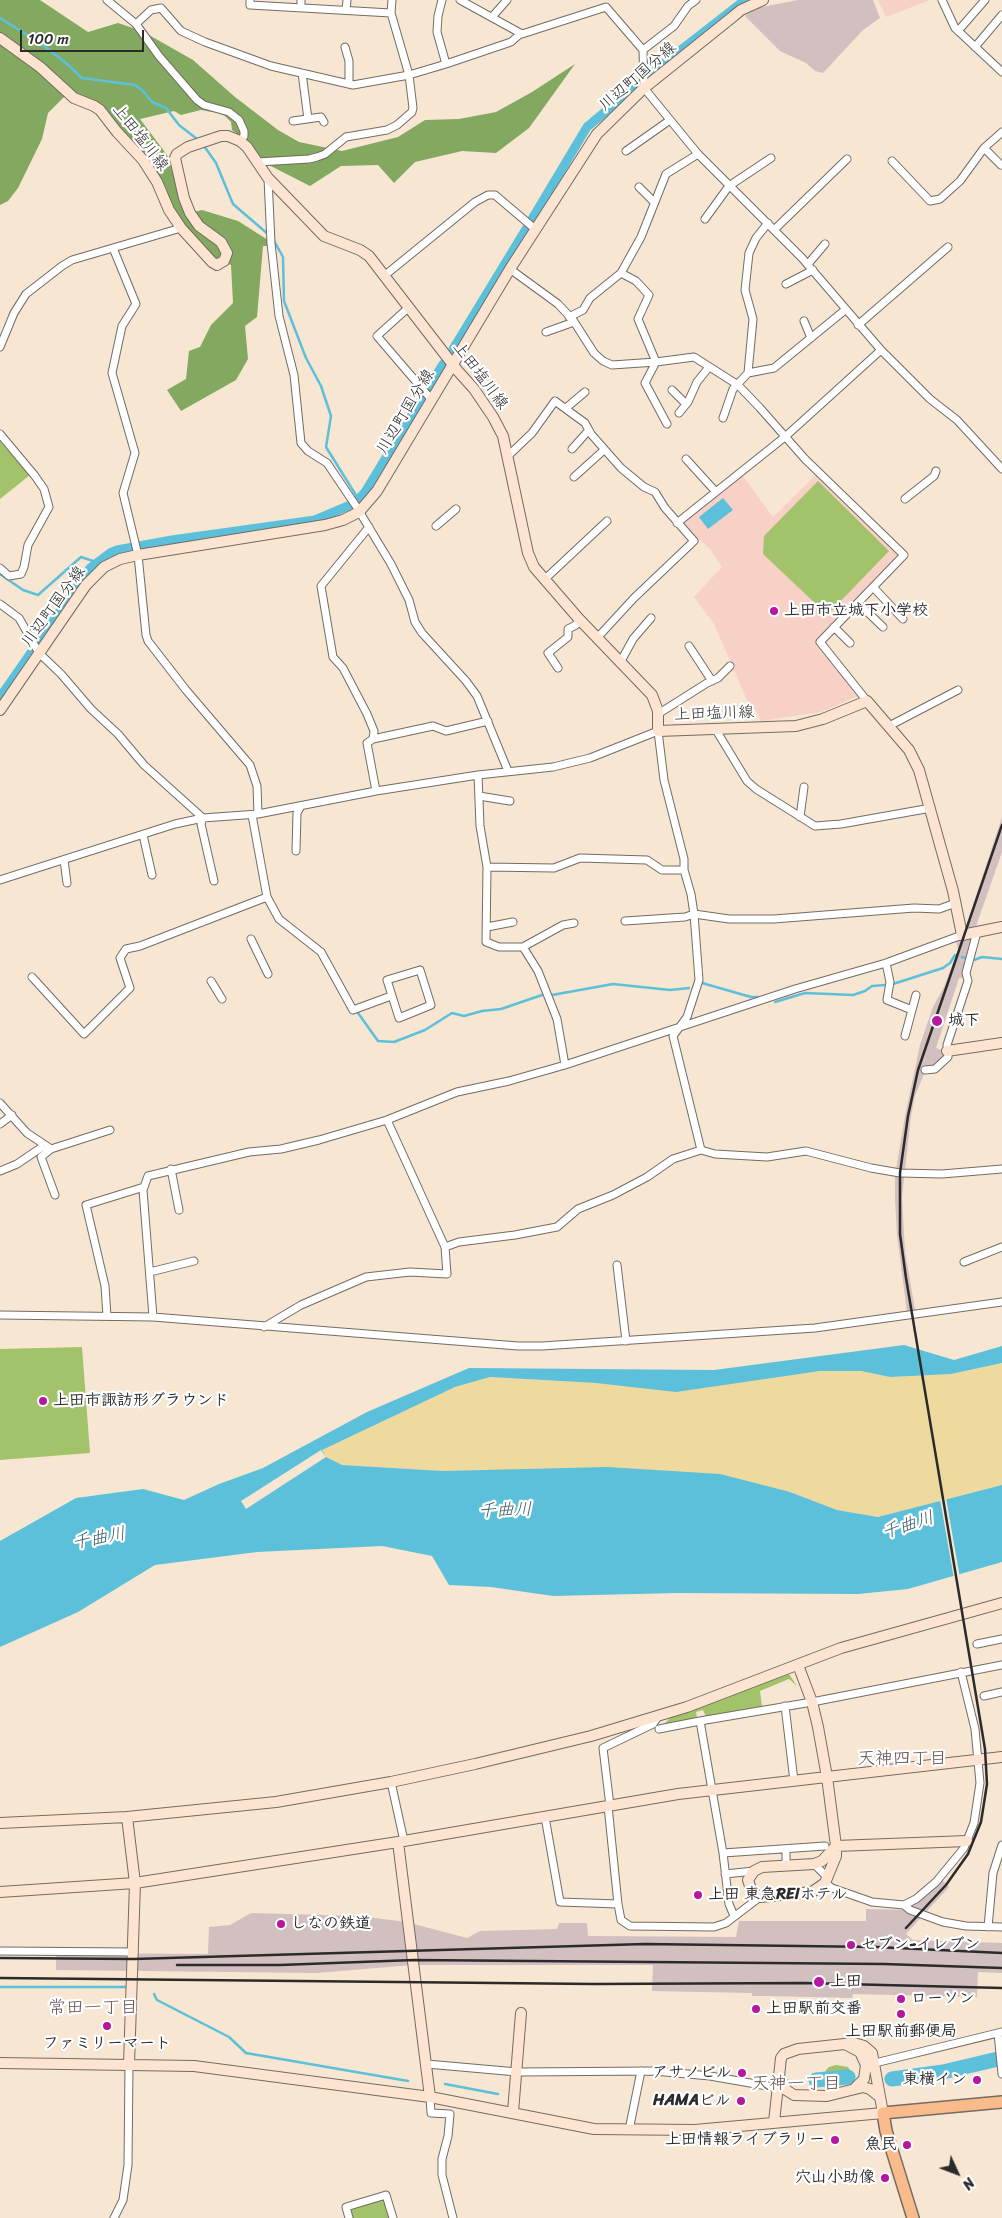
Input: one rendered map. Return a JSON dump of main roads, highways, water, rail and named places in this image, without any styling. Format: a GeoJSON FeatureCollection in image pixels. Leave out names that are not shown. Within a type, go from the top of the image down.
{"type":"FeatureCollection","features":[{"type":"Feature","properties":{"kind":"main road"},"geometry":{"type":"LineString","coordinates":[[914,2218],[886,2131],[883,2113],[1002,2102]]}},
{"type":"Feature","properties":{"kind":"water"},"geometry":{"type":"Polygon","coordinates":[[[723,498],[733,510],[708,529],[699,517],[723,498]]]}},
{"type":"Feature","properties":{"kind":"water","name":"千曲川"},"geometry":{"type":"Polygon","coordinates":[[[904,1345],[954,1360],[1002,1346],[1002,1363],[951,1374],[890,1377],[861,1371],[820,1371],[676,1392],[596,1383],[490,1377],[455,1387],[322,1450],[326,1457],[342,1465],[443,1471],[607,1467],[720,1474],[790,1492],[837,1510],[878,1517],[1002,1485],[1002,1562],[908,1589],[858,1594],[677,1593],[553,1596],[491,1587],[449,1585],[432,1556],[382,1546],[257,1552],[155,1565],[78,1612],[0,1647],[0,1541],[76,1498],[143,1489],[184,1500],[219,1484],[263,1468],[367,1412],[469,1368],[714,1370],[904,1345]]]}},
{"type":"Feature","properties":{"kind":"waterway"},"geometry":{"type":"LineString","coordinates":[[650,74],[745,0]]}},
{"type":"Feature","properties":{"kind":"waterway"},"geometry":{"type":"LineString","coordinates":[[0,18],[40,43],[82,78],[135,85],[152,102],[166,108],[179,125],[197,139]]}},
{"type":"Feature","properties":{"kind":"waterway"},"geometry":{"type":"LineString","coordinates":[[532,219],[587,127],[638,84]]}},
{"type":"Feature","properties":{"kind":"waterway"},"geometry":{"type":"LineString","coordinates":[[204,146],[216,163],[233,204],[269,235]]}},
{"type":"Feature","properties":{"kind":"waterway"},"geometry":{"type":"LineString","coordinates":[[453,349],[526,229]]}},
{"type":"Feature","properties":{"kind":"waterway"},"geometry":{"type":"LineString","coordinates":[[273,239],[283,257],[284,301],[306,358],[321,386],[331,416],[326,447],[359,500]]}},
{"type":"Feature","properties":{"kind":"waterway"},"geometry":{"type":"LineString","coordinates":[[0,697],[90,568],[110,553],[172,540],[315,520],[355,503],[365,492],[443,364]]}},
{"type":"Feature","properties":{"kind":"waterway"},"geometry":{"type":"LineString","coordinates":[[0,574],[23,590],[38,595],[81,557],[96,562]]}},
{"type":"Feature","properties":{"kind":"waterway"},"geometry":{"type":"LineString","coordinates":[[893,984],[943,968],[950,963],[955,955]]}},
{"type":"Feature","properties":{"kind":"waterway"},"geometry":{"type":"LineString","coordinates":[[962,957],[966,958]]}},
{"type":"Feature","properties":{"kind":"waterway"},"geometry":{"type":"LineString","coordinates":[[974,960],[982,957],[1002,959]]}},
{"type":"Feature","properties":{"kind":"waterway"},"geometry":{"type":"LineString","coordinates":[[702,983],[751,997],[759,997]]}},
{"type":"Feature","properties":{"kind":"waterway"},"geometry":{"type":"LineString","coordinates":[[552,995],[613,984],[670,990],[689,988]]}},
{"type":"Feature","properties":{"kind":"waterway"},"geometry":{"type":"LineString","coordinates":[[775,1002],[805,993],[853,995],[865,991],[872,986],[885,985]]}},
{"type":"Feature","properties":{"kind":"waterway"},"geometry":{"type":"LineString","coordinates":[[358,1013],[378,1041],[394,1042],[425,1030],[452,1013],[464,1016],[482,1011],[501,1009],[545,994]]}},
{"type":"Feature","properties":{"kind":"waterway"},"geometry":{"type":"LineString","coordinates":[[0,1987],[125,1987]]}},
{"type":"Feature","properties":{"kind":"waterway"},"geometry":{"type":"LineString","coordinates":[[154,1994],[157,2000],[229,2037],[246,2053],[408,2081]]}},
{"type":"Feature","properties":{"kind":"waterway"},"geometry":{"type":"LineString","coordinates":[[892,2079],[943,2072],[1002,2058]]}},
{"type":"Feature","properties":{"kind":"waterway"},"geometry":{"type":"LineString","coordinates":[[816,2080],[848,2077]]}},
{"type":"Feature","properties":{"kind":"waterway"},"geometry":{"type":"LineString","coordinates":[[445,2084],[498,2094]]}},
{"type":"Feature","properties":{"kind":"railway"},"geometry":{"type":"LineString","coordinates":[[906,1928],[946,1885],[968,1854],[981,1822],[987,1784],[985,1749],[906,1278],[900,1234],[900,1173],[908,1116],[918,1070],[1002,825]]}},
{"type":"Feature","properties":{"kind":"railway"},"geometry":{"type":"LineString","coordinates":[[0,1958],[134,1959],[645,1944],[876,1947],[1002,1953]]}},
{"type":"Feature","properties":{"kind":"railway"},"geometry":{"type":"LineString","coordinates":[[177,1965],[280,1965],[414,1960],[884,1964],[1002,1968]]}},
{"type":"Feature","properties":{"kind":"railway"},"geometry":{"type":"LineString","coordinates":[[0,1978],[594,1984],[804,1983],[1002,1988]]}},
{"type":"Feature","properties":{"kind":"place","name":"上田市立城下小学校"},"geometry":{"type":"Point","coordinates":[774,611]}},
{"type":"Feature","properties":{"kind":"place","name":"城下"},"geometry":{"type":"Point","coordinates":[937,1021]}},
{"type":"Feature","properties":{"kind":"place","name":"上田市諏訪形グラウンド"},"geometry":{"type":"Point","coordinates":[43,1401]}},
{"type":"Feature","properties":{"kind":"place","name":"上田 東急REIホテル"},"geometry":{"type":"Point","coordinates":[698,1895]}},
{"type":"Feature","properties":{"kind":"place","name":"しなの鉄道"},"geometry":{"type":"Point","coordinates":[281,1924]}},
{"type":"Feature","properties":{"kind":"place","name":"セブン-イレブン"},"geometry":{"type":"Point","coordinates":[851,1945]}},
{"type":"Feature","properties":{"kind":"place","name":"上田"},"geometry":{"type":"Point","coordinates":[819,1982]}},
{"type":"Feature","properties":{"kind":"place","name":"ローソン"},"geometry":{"type":"Point","coordinates":[901,1999]}},
{"type":"Feature","properties":{"kind":"place","name":"上田駅前交番"},"geometry":{"type":"Point","coordinates":[756,2009]}},
{"type":"Feature","properties":{"kind":"place","name":"上田駅前郵便局"},"geometry":{"type":"Point","coordinates":[901,2014]}},
{"type":"Feature","properties":{"kind":"place","name":"ファミリーマート"},"geometry":{"type":"Point","coordinates":[107,2026]}},
{"type":"Feature","properties":{"kind":"place","name":"アサノビル"},"geometry":{"type":"Point","coordinates":[742,2073]}},
{"type":"Feature","properties":{"kind":"place","name":"東横イン"},"geometry":{"type":"Point","coordinates":[977,2080]}},
{"type":"Feature","properties":{"kind":"place","name":"HAMAビル"},"geometry":{"type":"Point","coordinates":[741,2101]}},
{"type":"Feature","properties":{"kind":"place","name":"上田情報ライブラリー"},"geometry":{"type":"Point","coordinates":[835,2140]}},
{"type":"Feature","properties":{"kind":"place","name":"魚民"},"geometry":{"type":"Point","coordinates":[907,2145]}},
{"type":"Feature","properties":{"kind":"place","name":"穴山小助像"},"geometry":{"type":"Point","coordinates":[885,2178]}},
{"type":"Feature","properties":{"kind":"district","name":"天神四丁目"},"geometry":{"type":"Point","coordinates":[902,1759]}},
{"type":"Feature","properties":{"kind":"district","name":"常田一丁目"},"geometry":{"type":"Point","coordinates":[93,2008]}},
{"type":"Feature","properties":{"kind":"district","name":"天神一丁目"},"geometry":{"type":"Point","coordinates":[796,2084]}}]}
